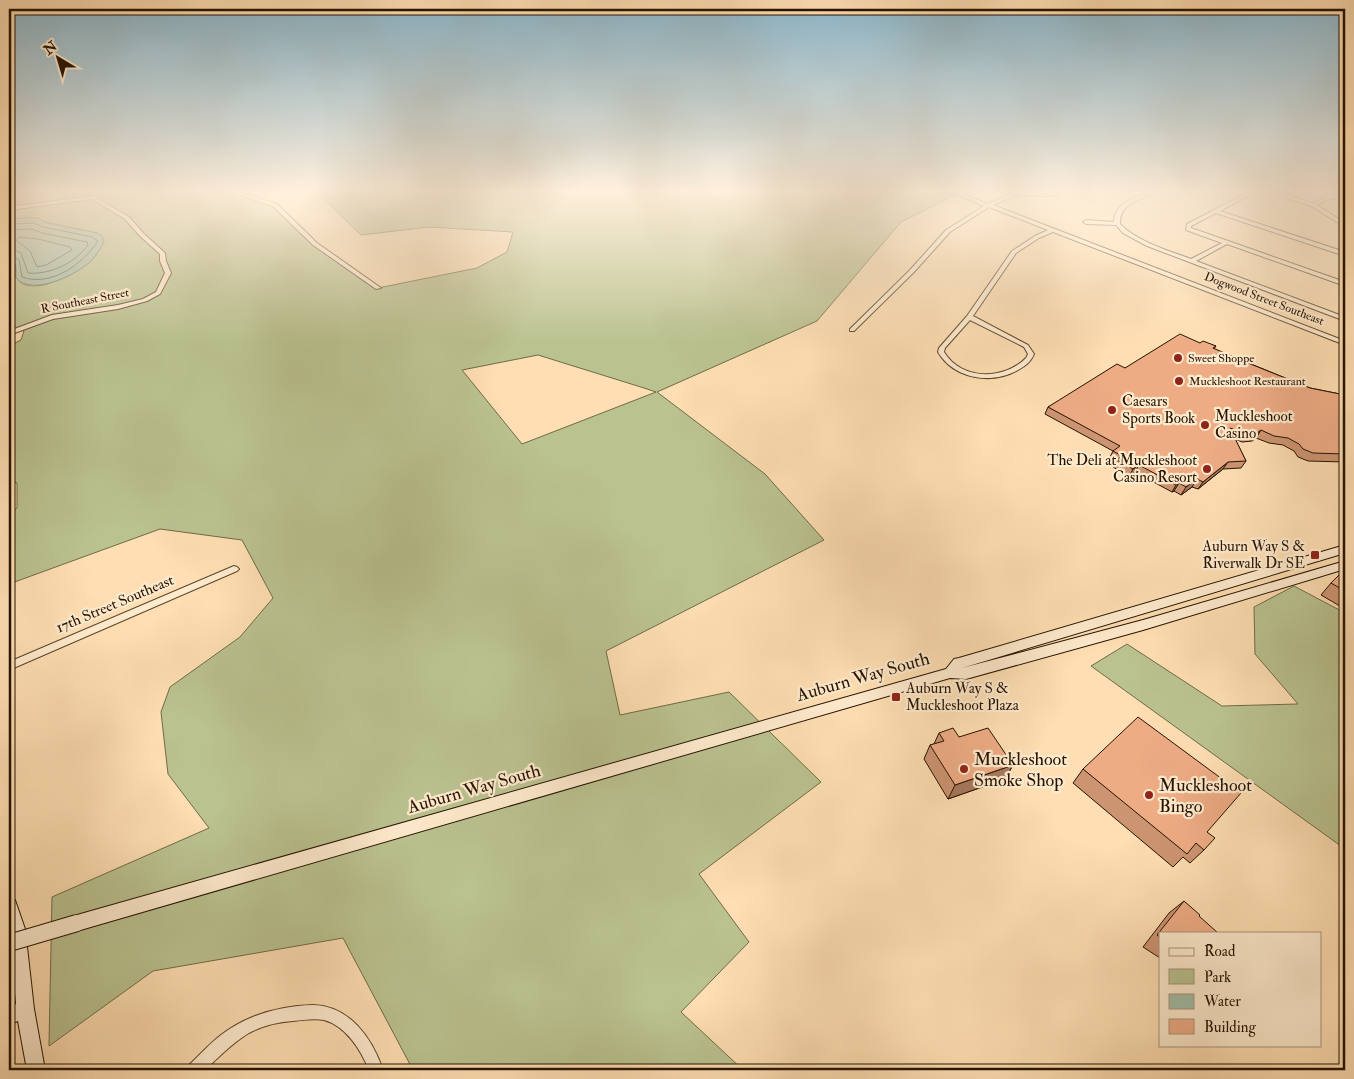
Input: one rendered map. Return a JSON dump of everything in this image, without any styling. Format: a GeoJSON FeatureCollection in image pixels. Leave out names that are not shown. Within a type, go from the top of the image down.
{"type":"FeatureCollection","features":[{"type":"Feature","properties":{"kind":"main road","name":"Auburn Way South"},"geometry":{"type":"LineString","coordinates":[[950,673],[959,663],[1345,549]]}},
{"type":"Feature","properties":{"kind":"main road","name":"Auburn Way South"},"geometry":{"type":"LineString","coordinates":[[9,943],[950,673],[970,673],[1143,625],[1345,565]]}},
{"type":"Feature","properties":{"kind":"main road"},"geometry":{"type":"LineString","coordinates":[[9,906],[17,929],[17,1012],[36,1070]]}},
{"type":"Feature","properties":{"kind":"street","name":"R Southeast Street"},"geometry":{"type":"LineString","coordinates":[[9,333],[52,317],[118,307],[145,300],[158,293],[168,272],[163,254],[149,241]]}},
{"type":"Feature","properties":{"kind":"street"},"geometry":{"type":"LineString","coordinates":[[312,241],[378,288]]}},
{"type":"Feature","properties":{"kind":"street"},"geometry":{"type":"LineString","coordinates":[[852,330],[912,271],[939,241]]}},
{"type":"Feature","properties":{"kind":"street"},"geometry":{"type":"LineString","coordinates":[[969,317],[1026,346],[1031,354],[1029,359],[1006,373],[989,377],[967,372],[946,361],[942,348],[969,317],[1014,252],[1030,241]]}},
{"type":"Feature","properties":{"kind":"street","name":"Dogwood Street Southeast"},"geometry":{"type":"LineString","coordinates":[[1083,241],[1345,343]]}},
{"type":"Feature","properties":{"kind":"street"},"geometry":{"type":"LineString","coordinates":[[1142,241],[1345,319]]}},
{"type":"Feature","properties":{"kind":"street"},"geometry":{"type":"LineString","coordinates":[[1221,241],[1345,284]]}},
{"type":"Feature","properties":{"kind":"street"},"geometry":{"type":"LineString","coordinates":[[1309,241],[1345,254]]}},
{"type":"Feature","properties":{"kind":"street"},"geometry":{"type":"LineString","coordinates":[[1192,262],[1225,243]]}},
{"type":"Feature","properties":{"kind":"street","name":"17th Street Southeast"},"geometry":{"type":"LineString","coordinates":[[9,666],[234,569]]}},
{"type":"Feature","properties":{"kind":"street"},"geometry":{"type":"LineString","coordinates":[[194,1070],[236,1033],[259,1021],[306,1012],[327,1014],[344,1023],[359,1038],[370,1055],[376,1070]]}},
{"type":"Feature","properties":{"kind":"green space"},"geometry":{"type":"Polygon","coordinates":[[[96,241],[312,241],[378,288],[477,268],[507,252],[510,241],[885,241],[817,321],[657,392],[765,474],[824,540],[606,651],[620,715],[729,692],[821,782],[699,874],[749,942],[681,1012],[743,1070],[413,1070],[343,938],[153,971],[49,1046],[52,897],[209,828],[168,774],[161,712],[170,687],[240,637],[273,598],[242,540],[160,529],[9,584],[9,514],[17,508],[17,483],[9,481],[9,346],[21,340],[24,331],[20,330],[9,333],[9,257],[15,264],[15,276],[17,279],[24,284],[34,286],[44,285],[67,276],[93,259],[96,241]],[[538,355],[462,370],[522,444],[656,392],[538,355]]]}},
{"type":"Feature","properties":{"kind":"green space"},"geometry":{"type":"Polygon","coordinates":[[[1294,586],[1345,613],[1345,849],[1091,666],[1127,644],[1222,706],[1298,704],[1255,654],[1254,607],[1294,586]]]}},
{"type":"Feature","properties":{"kind":"water"},"geometry":{"type":"Polygon","coordinates":[[[9,241],[104,242],[93,259],[86,265],[67,277],[44,284],[33,285],[24,283],[16,278],[16,266],[9,257],[9,241]]]}},
{"type":"Feature","properties":{"kind":"building","name":"Muckleshoot Casino"},"geometry":{"type":"Polygon","coordinates":[[[1180,334],[1200,343],[1203,341],[1216,346],[1213,348],[1238,359],[1241,357],[1251,361],[1248,363],[1310,388],[1345,395],[1345,454],[1313,453],[1303,449],[1299,444],[1288,438],[1274,436],[1261,430],[1257,433],[1247,434],[1230,428],[1246,461],[1228,462],[1203,482],[1197,479],[1186,487],[1179,483],[1176,485],[1139,465],[1133,469],[1117,460],[1122,456],[1113,451],[1120,446],[1048,407],[1117,364],[1125,368],[1180,334]]]}},
{"type":"Feature","properties":{"kind":"building"},"geometry":{"type":"Polygon","coordinates":[[[1339,575],[1345,578],[1345,591],[1331,583],[1339,575]]]}},
{"type":"Feature","properties":{"kind":"building","name":"Muckleshoot Bingo"},"geometry":{"type":"Polygon","coordinates":[[[1138,717],[1241,793],[1207,832],[1215,838],[1204,850],[1196,843],[1187,854],[1083,769],[1138,717]]]}},
{"type":"Feature","properties":{"kind":"building"},"geometry":{"type":"Polygon","coordinates":[[[953,728],[959,737],[988,728],[1013,765],[955,785],[930,745],[944,741],[939,733],[953,728]]]}},
{"type":"Feature","properties":{"kind":"building"},"geometry":{"type":"Polygon","coordinates":[[[1184,901],[1217,932],[1159,932],[1184,901]]]}},
{"type":"Feature","properties":{"kind":"place","name":"Sweet Shoppe"},"geometry":{"type":"Point","coordinates":[1178,358]}},
{"type":"Feature","properties":{"kind":"place","name":"Muckleshoot Restaurant"},"geometry":{"type":"Point","coordinates":[1179,381]}},
{"type":"Feature","properties":{"kind":"place","name":"Caesars Sports Book"},"geometry":{"type":"Point","coordinates":[1112,410]}},
{"type":"Feature","properties":{"kind":"place","name":"Muckleshoot Casino"},"geometry":{"type":"Point","coordinates":[1205,425]}},
{"type":"Feature","properties":{"kind":"place","name":"The Deli at Muckleshoot Casino Resort"},"geometry":{"type":"Point","coordinates":[1207,469]}},
{"type":"Feature","properties":{"kind":"place","name":"Auburn Way S & Riverwalk Dr SE"},"geometry":{"type":"Point","coordinates":[1315,555]}},
{"type":"Feature","properties":{"kind":"place","name":"Auburn Way S & Muckleshoot Plaza"},"geometry":{"type":"Point","coordinates":[896,697]}},
{"type":"Feature","properties":{"kind":"place","name":"Muckleshoot Smoke Shop"},"geometry":{"type":"Point","coordinates":[964,769]}},
{"type":"Feature","properties":{"kind":"place","name":"Muckleshoot Bingo"},"geometry":{"type":"Point","coordinates":[1149,795]}}]}
